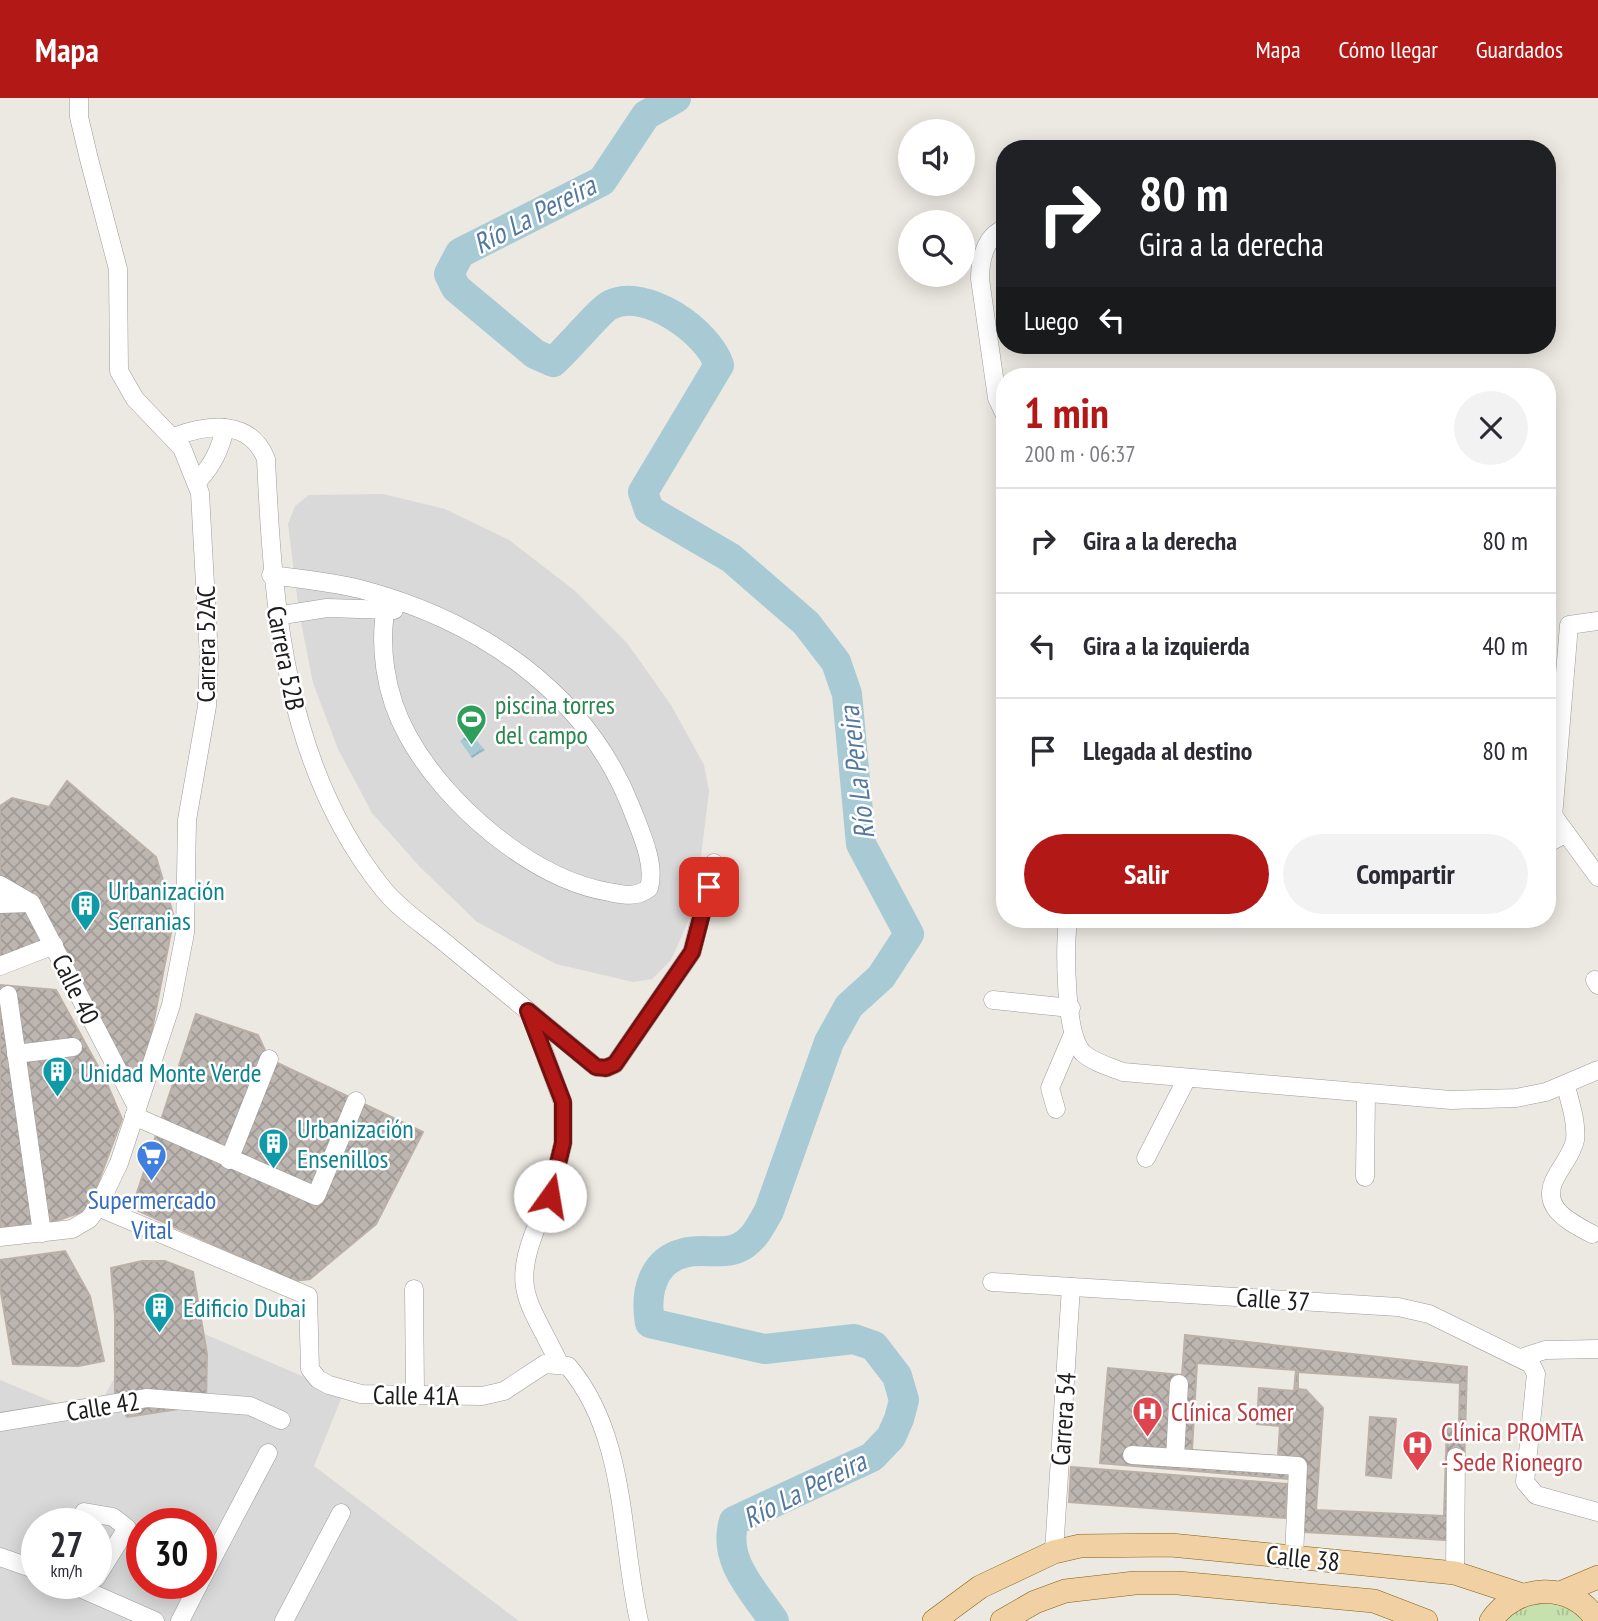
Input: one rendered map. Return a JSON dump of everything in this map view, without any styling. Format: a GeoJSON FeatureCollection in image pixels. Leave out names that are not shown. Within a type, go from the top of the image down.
{"type":"FeatureCollection","features":[{"type":"Feature","properties":{"kind":"main road","name":"Calle 38"},"geometry":{"type":"LineString","coordinates":[[934,1621],[980,1587],[1054,1552],[1080,1546],[1171,1545],[1455,1573],[1522,1595]]}},
{"type":"Feature","properties":{"kind":"main road"},"geometry":{"type":"LineString","coordinates":[[1560,1593],[1598,1577]]}},
{"type":"Feature","properties":{"kind":"main road","name":"Calle 38"},"geometry":{"type":"LineString","coordinates":[[1002,1621],[1035,1602],[1065,1591],[1135,1583],[1178,1583],[1339,1595],[1374,1601],[1426,1621]]}},
{"type":"Feature","properties":{"kind":"main road"},"geometry":{"type":"LineString","coordinates":[[1491,1621],[1508,1602],[1522,1595],[1541,1591],[1560,1593],[1584,1606],[1597,1621]]}},
{"type":"Feature","properties":{"kind":"street","name":"Carrera 52AC"},"geometry":{"type":"LineString","coordinates":[[79,98],[86,148],[118,270],[119,371],[135,399],[174,437],[188,458],[198,481],[209,657],[207,706],[187,820],[185,933],[171,1005],[119,1163],[99,1208]]}},
{"type":"Feature","properties":{"kind":"street"},"geometry":{"type":"LineString","coordinates":[[996,237],[986,246],[980,263],[996,391]]}},
{"type":"Feature","properties":{"kind":"street"},"geometry":{"type":"LineString","coordinates":[[198,481],[221,448],[225,428]]}},
{"type":"Feature","properties":{"kind":"street","name":"Carrera 52B"},"geometry":{"type":"LineString","coordinates":[[174,437],[190,430],[240,429],[254,438],[266,459],[271,575],[287,675],[302,733],[323,789],[352,842],[386,892],[596,1067],[606,1068],[615,1064],[692,952],[714,863]]}},
{"type":"Feature","properties":{"kind":"street"},"geometry":{"type":"LineString","coordinates":[[271,575],[358,589],[387,603],[431,614],[471,630],[510,655],[547,684],[595,739],[622,785],[644,841],[652,879],[649,888],[642,894],[632,896],[592,889],[545,869],[510,847],[436,780],[407,735],[388,682],[382,646],[387,603]]}},
{"type":"Feature","properties":{"kind":"street"},"geometry":{"type":"LineString","coordinates":[[276,616],[387,603]]}},
{"type":"Feature","properties":{"kind":"street"},"geometry":{"type":"LineString","coordinates":[[1556,753],[1569,625],[1598,621]]}},
{"type":"Feature","properties":{"kind":"street"},"geometry":{"type":"LineString","coordinates":[[1556,820],[1598,877]]}},
{"type":"Feature","properties":{"kind":"street"},"geometry":{"type":"LineString","coordinates":[[1556,839],[1566,834]]}},
{"type":"Feature","properties":{"kind":"street"},"geometry":{"type":"LineString","coordinates":[[0,885],[32,903]]}},
{"type":"Feature","properties":{"kind":"street"},"geometry":{"type":"LineString","coordinates":[[0,904],[32,903]]}},
{"type":"Feature","properties":{"kind":"street","name":"Calle 40"},"geometry":{"type":"LineString","coordinates":[[32,903],[135,1112]]}},
{"type":"Feature","properties":{"kind":"street"},"geometry":{"type":"LineString","coordinates":[[1067,928],[1065,941],[1073,1034],[1083,1052],[1122,1072],[1451,1100],[1516,1098],[1566,1086],[1598,1070]]}},
{"type":"Feature","properties":{"kind":"street"},"geometry":{"type":"LineString","coordinates":[[0,966],[54,945]]}},
{"type":"Feature","properties":{"kind":"street"},"geometry":{"type":"LineString","coordinates":[[8,995],[42,1233]]}},
{"type":"Feature","properties":{"kind":"street"},"geometry":{"type":"LineString","coordinates":[[993,1000],[1071,1008]]}},
{"type":"Feature","properties":{"kind":"street"},"geometry":{"type":"LineString","coordinates":[[528,1011],[563,1102],[563,1143],[550,1196]]}},
{"type":"Feature","properties":{"kind":"street"},"geometry":{"type":"LineString","coordinates":[[1056,1109],[1050,1088],[1073,1034]]}},
{"type":"Feature","properties":{"kind":"street"},"geometry":{"type":"LineString","coordinates":[[16,1054],[73,1047]]}},
{"type":"Feature","properties":{"kind":"street"},"geometry":{"type":"LineString","coordinates":[[229,1160],[269,1059]]}},
{"type":"Feature","properties":{"kind":"street"},"geometry":{"type":"LineString","coordinates":[[1146,1158],[1187,1078]]}},
{"type":"Feature","properties":{"kind":"street"},"geometry":{"type":"LineString","coordinates":[[1566,1086],[1573,1112],[1575,1141],[1550,1187],[1551,1200],[1560,1217],[1592,1234]]}},
{"type":"Feature","properties":{"kind":"street"},"geometry":{"type":"LineString","coordinates":[[1365,1177],[1366,1093]]}},
{"type":"Feature","properties":{"kind":"street"},"geometry":{"type":"LineString","coordinates":[[135,1112],[229,1160],[316,1196],[356,1101]]}},
{"type":"Feature","properties":{"kind":"street"},"geometry":{"type":"LineString","coordinates":[[0,1237],[72,1229],[89,1219],[99,1208]]}},
{"type":"Feature","properties":{"kind":"street","name":"Calle 41A"},"geometry":{"type":"LineString","coordinates":[[99,1208],[308,1296],[310,1369],[318,1379],[329,1385],[361,1394],[482,1396],[504,1391],[545,1363],[559,1363]]}},
{"type":"Feature","properties":{"kind":"street"},"geometry":{"type":"LineString","coordinates":[[541,1216],[525,1254],[522,1273],[527,1301],[559,1363],[568,1366],[583,1385],[606,1433],[639,1621]]}},
{"type":"Feature","properties":{"kind":"street","name":"Calle 37"},"geometry":{"type":"LineString","coordinates":[[992,1282],[1398,1307],[1429,1314],[1531,1364],[1536,1374],[1525,1482],[1536,1495],[1598,1512]]}},
{"type":"Feature","properties":{"kind":"street","name":"Carrera 54"},"geometry":{"type":"LineString","coordinates":[[1054,1552],[1072,1287]]}},
{"type":"Feature","properties":{"kind":"street"},"geometry":{"type":"LineString","coordinates":[[414,1289],[415,1394]]}},
{"type":"Feature","properties":{"kind":"street"},"geometry":{"type":"LineString","coordinates":[[1521,1358],[1545,1350],[1598,1349]]}},
{"type":"Feature","properties":{"kind":"street"},"geometry":{"type":"LineString","coordinates":[[1175,1458],[1179,1384]]}},
{"type":"Feature","properties":{"kind":"street","name":"Calle 42"},"geometry":{"type":"LineString","coordinates":[[0,1422],[147,1398],[206,1405],[250,1406],[281,1420]]}},
{"type":"Feature","properties":{"kind":"street"},"geometry":{"type":"LineString","coordinates":[[217,1550],[268,1453]]}},
{"type":"Feature","properties":{"kind":"street"},"geometry":{"type":"LineString","coordinates":[[1132,1455],[1298,1466],[1294,1557]]}},
{"type":"Feature","properties":{"kind":"street"},"geometry":{"type":"LineString","coordinates":[[1455,1573],[1456,1457]]}},
{"type":"Feature","properties":{"kind":"street"},"geometry":{"type":"LineString","coordinates":[[284,1621],[341,1513]]}},
{"type":"Feature","properties":{"kind":"street"},"geometry":{"type":"LineString","coordinates":[[112,1517],[127,1528],[112,1553]]}},
{"type":"Feature","properties":{"kind":"street"},"geometry":{"type":"LineString","coordinates":[[0,1557],[21,1564]]}},
{"type":"Feature","properties":{"kind":"street"},"geometry":{"type":"LineString","coordinates":[[112,1595],[155,1621]]}},
{"type":"Feature","properties":{"kind":"street"},"geometry":{"type":"LineString","coordinates":[[180,1621],[191,1599]]}},
{"type":"Feature","properties":{"kind":"shaded area"},"geometry":{"type":"Polygon","coordinates":[[[383,494],[445,509],[509,540],[574,590],[627,643],[671,705],[704,765],[709,791],[695,906],[671,960],[652,979],[633,982],[556,964],[477,922],[420,867],[372,813],[338,749],[313,683],[299,612],[288,524],[295,506],[309,495],[383,494]]]}},
{"type":"Feature","properties":{"kind":"shaded area"},"geometry":{"type":"Polygon","coordinates":[[[152,1311],[343,1394],[314,1466],[519,1621],[0,1621],[0,1380],[92,1418],[152,1311]]]}},
{"type":"Feature","properties":{"kind":"green space"},"geometry":{"type":"Polygon","coordinates":[[[1559,1600],[1586,1621],[1505,1621],[1522,1604],[1559,1600]]]}},
{"type":"Feature","properties":{"kind":"water","name":"piscina torres del campo"},"geometry":{"type":"Polygon","coordinates":[[[470,733],[485,750],[472,758],[460,741],[470,733]]]}},
{"type":"Feature","properties":{"kind":"building","name":"Urbanización Serranias"},"geometry":{"type":"Polygon","coordinates":[[[67,781],[156,857],[174,917],[137,1107],[47,948],[0,963],[0,806],[12,798],[49,807],[67,781]]]}},
{"type":"Feature","properties":{"kind":"building","name":"Unidad Monte Verde"},"geometry":{"type":"Polygon","coordinates":[[[0,985],[56,990],[105,1079],[122,1119],[88,1210],[41,1226],[0,1228],[0,985]]]}},
{"type":"Feature","properties":{"kind":"building","name":"Urbanización Ensenillos"},"geometry":{"type":"Polygon","coordinates":[[[196,1014],[258,1035],[269,1059],[423,1132],[376,1224],[310,1279],[294,1281],[132,1208],[196,1014]]]}},
{"type":"Feature","properties":{"kind":"building"},"geometry":{"type":"Polygon","coordinates":[[[65,1251],[90,1296],[104,1361],[78,1366],[13,1364],[0,1287],[0,1260],[65,1251]]]}},
{"type":"Feature","properties":{"kind":"building","name":"Edificio Dubai"},"geometry":{"type":"Polygon","coordinates":[[[142,1261],[165,1261],[193,1272],[207,1354],[206,1405],[127,1417],[115,1396],[115,1315],[111,1268],[142,1261]]]}},
{"type":"Feature","properties":{"kind":"building","name":"Clínica Somer"},"geometry":{"type":"Polygon","coordinates":[[[1185,1335],[1467,1367],[1462,1541],[1287,1531],[1289,1479],[1100,1463],[1108,1368],[1182,1375],[1185,1335]],[[1197,1363],[1192,1450],[1278,1456],[1280,1426],[1257,1424],[1259,1388],[1294,1391],[1296,1370],[1197,1363]],[[1298,1372],[1298,1389],[1306,1390],[1323,1408],[1316,1510],[1444,1516],[1447,1423],[1459,1423],[1460,1383],[1298,1372]]]}},
{"type":"Feature","properties":{"kind":"building","name":"Clínica Somer"},"geometry":{"type":"Polygon","coordinates":[[[1370,1417],[1396,1419],[1391,1478],[1366,1475],[1370,1417]]]}},
{"type":"Feature","properties":{"kind":"building"},"geometry":{"type":"Polygon","coordinates":[[[1071,1467],[1287,1484],[1285,1518],[1069,1502],[1071,1467]]]}},
{"type":"Feature","properties":{"kind":"waterway","name":"Río La Pereira"},"geometry":{"type":"LineString","coordinates":[[676,98],[646,115],[602,181],[460,253],[449,274],[456,288],[535,354],[553,362],[606,308],[625,301],[641,302],[674,316],[713,352],[719,365],[643,492],[649,510],[731,558],[806,623],[836,662],[847,694],[861,844],[909,934],[881,977],[849,1006],[829,1042],[769,1211],[756,1232],[744,1245],[732,1250],[690,1252],[673,1257],[657,1271],[650,1291],[650,1323],[765,1349],[854,1339],[874,1346],[897,1376],[904,1400],[899,1419],[891,1437],[872,1457],[734,1521],[731,1535],[736,1562],[774,1621]]}},
{"type":"Feature","properties":{"kind":"place","name":"piscina torres del campo"},"geometry":{"type":"Point","coordinates":[472,746]}},
{"type":"Feature","properties":{"kind":"place","name":"Urbanización Serranias"},"geometry":{"type":"Point","coordinates":[85,932]}},
{"type":"Feature","properties":{"kind":"place","name":"Unidad Monte Verde"},"geometry":{"type":"Point","coordinates":[57,1099]}},
{"type":"Feature","properties":{"kind":"place","name":"Urbanización Ensenillos"},"geometry":{"type":"Point","coordinates":[274,1170]}},
{"type":"Feature","properties":{"kind":"place","name":"Supermercado Vital"},"geometry":{"type":"Point","coordinates":[152,1183]}},
{"type":"Feature","properties":{"kind":"place","name":"Edificio Dubai"},"geometry":{"type":"Point","coordinates":[160,1334]}},
{"type":"Feature","properties":{"kind":"place","name":"Clínica Somer"},"geometry":{"type":"Point","coordinates":[1148,1438]}},
{"type":"Feature","properties":{"kind":"place","name":"Clínica PROMTA - Sede Rionegro"},"geometry":{"type":"Point","coordinates":[1418,1473]}},
{"type":"Feature","properties":{"kind":"route"},"geometry":{"type":"LineString","coordinates":[[550,1196],[563,1143],[563,1102],[528,1011],[596,1067],[606,1068],[615,1064],[692,952],[699,934],[709,887]]}}]}
